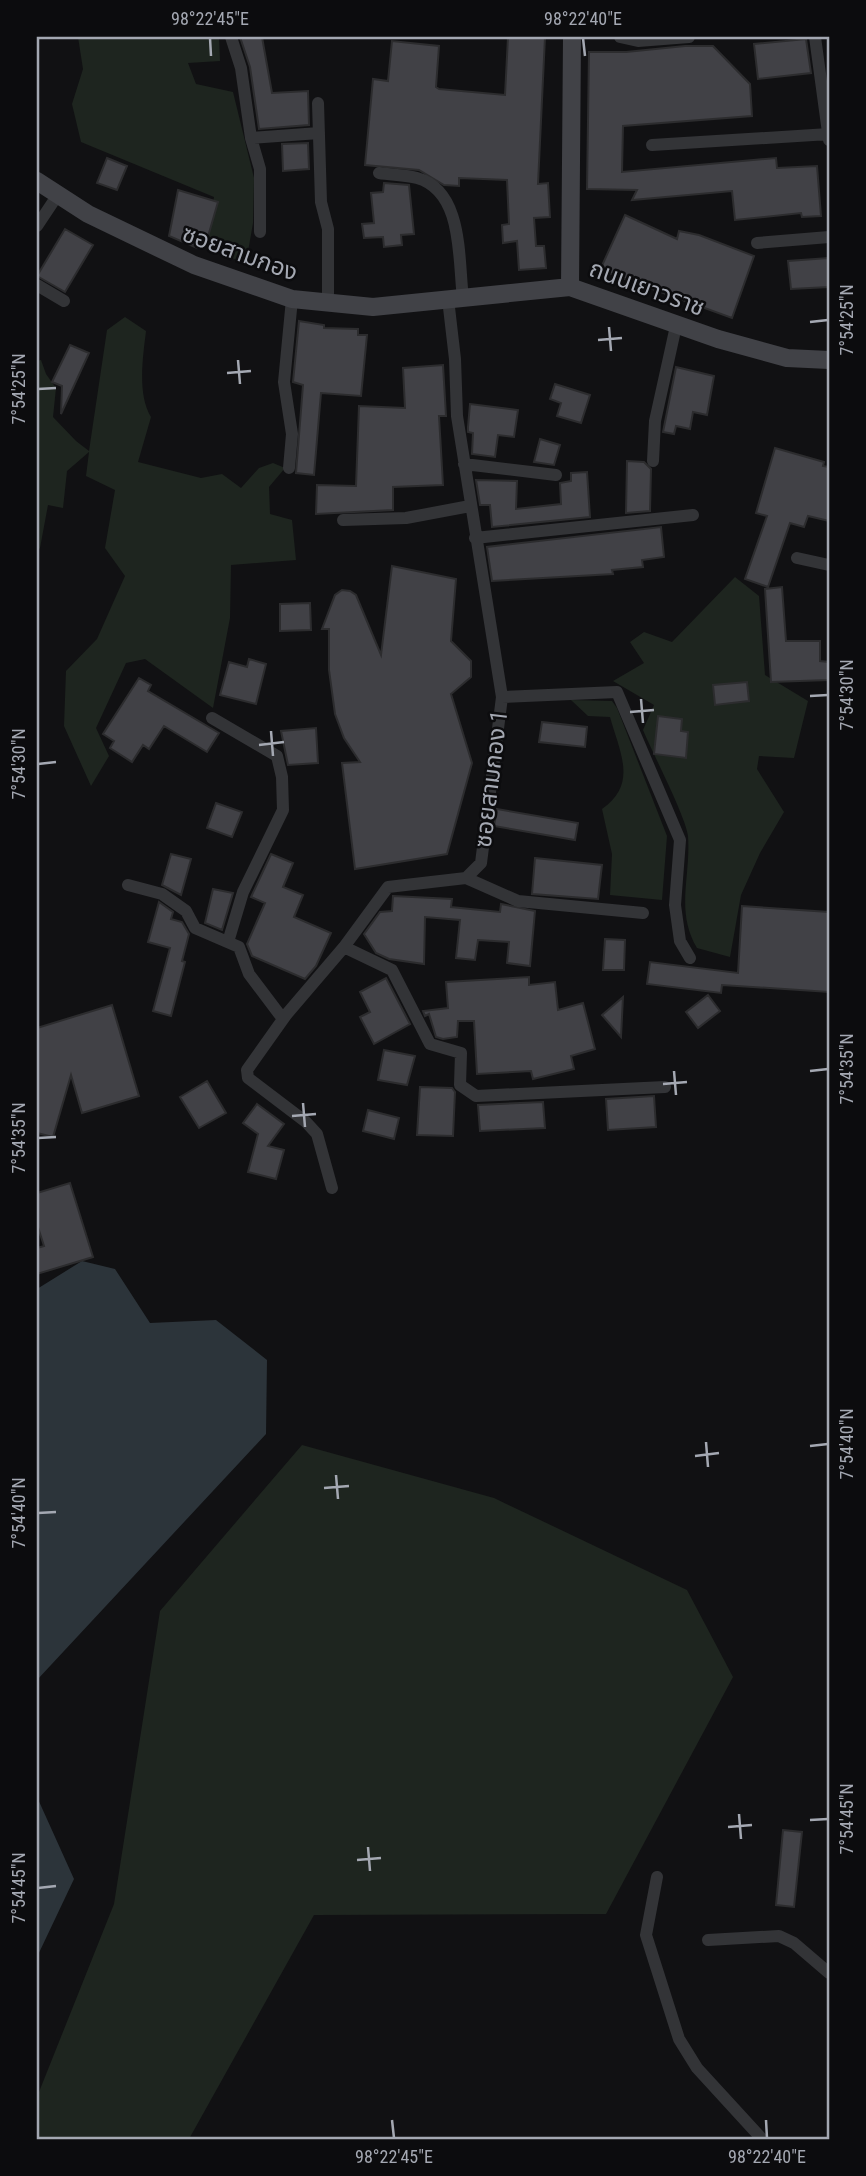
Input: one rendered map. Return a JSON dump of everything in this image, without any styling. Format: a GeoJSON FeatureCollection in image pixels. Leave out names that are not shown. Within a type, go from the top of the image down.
{"type":"FeatureCollection","features":[{"type":"Feature","properties":{"kind":"street"},"geometry":{"type":"LineString","coordinates":[[231,37],[241,68],[251,138],[260,169],[260,232]]}},
{"type":"Feature","properties":{"kind":"street","name":"ถนนเยาวราช"},"geometry":{"type":"LineString","coordinates":[[572,37],[570,287],[676,326],[787,358],[829,359]]}},
{"type":"Feature","properties":{"kind":"street"},"geometry":{"type":"LineString","coordinates":[[620,37],[638,41],[689,37]]}},
{"type":"Feature","properties":{"kind":"street"},"geometry":{"type":"LineString","coordinates":[[652,145],[829,136],[816,37]]}},
{"type":"Feature","properties":{"kind":"street"},"geometry":{"type":"LineString","coordinates":[[318,103],[321,202],[328,229],[328,305]]}},
{"type":"Feature","properties":{"kind":"street"},"geometry":{"type":"LineString","coordinates":[[251,138],[319,133]]}},
{"type":"Feature","properties":{"kind":"street","name":"ซอยสามกอง 1"},"geometry":{"type":"LineString","coordinates":[[332,1188],[317,1134],[247,1075],[251,1064],[283,1018],[344,947],[388,887],[466,878],[481,863],[502,697],[457,416],[455,224],[449,203],[434,186],[419,178],[379,173]]}},
{"type":"Feature","properties":{"kind":"street","name":"ซอยสามกอง"},"geometry":{"type":"LineString","coordinates":[[37,181],[127,234],[194,265],[292,299],[328,305],[373,307],[570,287]]}},
{"type":"Feature","properties":{"kind":"street"},"geometry":{"type":"LineString","coordinates":[[37,226],[57,195]]}},
{"type":"Feature","properties":{"kind":"street"},"geometry":{"type":"LineString","coordinates":[[757,243],[829,237]]}},
{"type":"Feature","properties":{"kind":"street"},"geometry":{"type":"LineString","coordinates":[[37,285],[64,301]]}},
{"type":"Feature","properties":{"kind":"street"},"geometry":{"type":"LineString","coordinates":[[289,468],[292,434],[284,382],[292,299]]}},
{"type":"Feature","properties":{"kind":"street"},"geometry":{"type":"LineString","coordinates":[[653,461],[655,421],[676,326]]}},
{"type":"Feature","properties":{"kind":"street"},"geometry":{"type":"LineString","coordinates":[[464,464],[556,475]]}},
{"type":"Feature","properties":{"kind":"street"},"geometry":{"type":"LineString","coordinates":[[342,520],[406,518],[470,506]]}},
{"type":"Feature","properties":{"kind":"street"},"geometry":{"type":"LineString","coordinates":[[475,538],[693,515]]}},
{"type":"Feature","properties":{"kind":"street"},"geometry":{"type":"LineString","coordinates":[[797,558],[829,565]]}},
{"type":"Feature","properties":{"kind":"street"},"geometry":{"type":"LineString","coordinates":[[502,697],[617,692],[680,839],[674,905],[680,941],[690,958]]}},
{"type":"Feature","properties":{"kind":"street"},"geometry":{"type":"LineString","coordinates":[[212,718],[277,756],[284,795],[283,810],[243,892],[228,942]]}},
{"type":"Feature","properties":{"kind":"street"},"geometry":{"type":"LineString","coordinates":[[466,878],[518,901],[643,913]]}},
{"type":"Feature","properties":{"kind":"street"},"geometry":{"type":"LineString","coordinates":[[128,885],[162,894],[186,911],[195,928],[239,947],[249,974],[283,1018]]}},
{"type":"Feature","properties":{"kind":"street"},"geometry":{"type":"LineString","coordinates":[[344,947],[392,971],[430,1044],[461,1053],[460,1085],[476,1096],[665,1087]]}},
{"type":"Feature","properties":{"kind":"street"},"geometry":{"type":"LineString","coordinates":[[657,1877],[646,1935],[679,2039],[697,2068],[762,2139]]}},
{"type":"Feature","properties":{"kind":"street"},"geometry":{"type":"LineString","coordinates":[[708,1941],[779,1936],[794,1943],[829,1973]]}},
{"type":"Feature","properties":{"kind":"shaded area"},"geometry":{"type":"Polygon","coordinates":[[[78,37],[219,37],[220,61],[188,63],[196,84],[233,92],[254,178],[253,223],[246,263],[206,249],[214,197],[81,142],[72,104],[83,69],[78,37]]]}},
{"type":"Feature","properties":{"kind":"shaded area"},"geometry":{"type":"Polygon","coordinates":[[[125,317],[146,331],[142,387],[151,417],[138,462],[201,478],[222,474],[241,488],[259,468],[273,463],[285,468],[269,487],[270,514],[292,520],[296,560],[231,565],[230,618],[213,708],[145,659],[126,663],[96,728],[109,756],[91,786],[64,726],[66,671],[97,639],[125,576],[105,548],[115,490],[86,476],[89,452],[67,471],[63,508],[48,505],[40,548],[37,551],[37,361],[41,360],[46,374],[56,388],[53,417],[89,451],[107,330],[125,317]]]}},
{"type":"Feature","properties":{"kind":"shaded area"},"geometry":{"type":"Polygon","coordinates":[[[735,577],[759,596],[765,675],[808,701],[794,758],[759,756],[757,769],[784,812],[760,853],[741,895],[730,957],[697,948],[690,934],[685,907],[688,851],[686,827],[643,730],[654,705],[613,681],[644,663],[630,642],[644,632],[672,642],[735,577]]]}},
{"type":"Feature","properties":{"kind":"shaded area"},"geometry":{"type":"Polygon","coordinates":[[[571,700],[612,701],[617,708],[667,836],[662,900],[610,895],[612,854],[602,809],[620,789],[623,778],[621,755],[610,717],[588,716],[571,700]]]}},
{"type":"Feature","properties":{"kind":"shaded area"},"geometry":{"type":"Polygon","coordinates":[[[82,1261],[115,1269],[150,1323],[216,1320],[267,1360],[266,1434],[37,1680],[37,1289],[82,1261]]]}},
{"type":"Feature","properties":{"kind":"shaded area"},"geometry":{"type":"Polygon","coordinates":[[[302,1445],[494,1498],[687,1590],[733,1677],[606,1914],[314,1915],[189,2139],[37,2139],[37,2097],[114,1904],[160,1611],[302,1445]]]}},
{"type":"Feature","properties":{"kind":"shaded area"},"geometry":{"type":"Polygon","coordinates":[[[37,1797],[74,1879],[37,1957],[37,1797]]]}},
{"type":"Feature","properties":{"kind":"building"},"geometry":{"type":"Polygon","coordinates":[[[240,37],[262,37],[272,93],[308,91],[309,125],[259,129],[250,67],[240,37]]]}},
{"type":"Feature","properties":{"kind":"building"},"geometry":{"type":"Polygon","coordinates":[[[508,37],[545,37],[538,184],[548,183],[550,217],[534,218],[536,246],[544,246],[546,268],[519,270],[517,241],[503,243],[502,225],[509,224],[507,180],[459,178],[459,186],[444,185],[419,170],[365,165],[373,79],[388,81],[392,41],[439,46],[436,87],[439,89],[505,95],[508,37]]]}},
{"type":"Feature","properties":{"kind":"building"},"geometry":{"type":"Polygon","coordinates":[[[806,39],[811,73],[758,79],[754,44],[806,39]]]}},
{"type":"Feature","properties":{"kind":"building"},"geometry":{"type":"Polygon","coordinates":[[[713,46],[750,84],[752,116],[623,126],[622,172],[776,158],[777,168],[817,166],[821,216],[802,217],[801,213],[735,220],[732,191],[632,200],[637,190],[587,189],[589,52],[626,52],[713,46]]]}},
{"type":"Feature","properties":{"kind":"building"},"geometry":{"type":"Polygon","coordinates":[[[308,143],[309,169],[283,171],[282,144],[308,143]]]}},
{"type":"Feature","properties":{"kind":"building"},"geometry":{"type":"Polygon","coordinates":[[[107,158],[127,166],[117,190],[97,183],[107,158]]]}},
{"type":"Feature","properties":{"kind":"building"},"geometry":{"type":"Polygon","coordinates":[[[384,183],[409,185],[414,234],[401,235],[402,245],[384,247],[383,237],[364,238],[362,224],[374,223],[371,193],[383,192],[384,183]]]}},
{"type":"Feature","properties":{"kind":"building"},"geometry":{"type":"Polygon","coordinates":[[[178,190],[218,202],[207,240],[201,238],[197,248],[169,236],[178,190]]]}},
{"type":"Feature","properties":{"kind":"building"},"geometry":{"type":"Polygon","coordinates":[[[625,215],[677,239],[679,231],[699,235],[754,256],[732,318],[600,270],[625,215]]]}},
{"type":"Feature","properties":{"kind":"building"},"geometry":{"type":"Polygon","coordinates":[[[65,229],[93,245],[65,292],[37,276],[65,229]]]}},
{"type":"Feature","properties":{"kind":"building"},"geometry":{"type":"Polygon","coordinates":[[[828,258],[829,287],[791,289],[788,261],[828,258]]]}},
{"type":"Feature","properties":{"kind":"building"},"geometry":{"type":"Polygon","coordinates":[[[299,321],[324,325],[324,328],[358,329],[358,335],[367,335],[361,396],[321,393],[314,475],[296,473],[303,385],[293,382],[299,321]]]}},
{"type":"Feature","properties":{"kind":"building"},"geometry":{"type":"Polygon","coordinates":[[[70,345],[89,353],[61,414],[62,386],[52,382],[70,345]]]}},
{"type":"Feature","properties":{"kind":"building"},"geometry":{"type":"Polygon","coordinates":[[[443,365],[446,416],[439,416],[443,485],[393,487],[393,510],[316,514],[317,485],[356,486],[359,406],[405,408],[403,368],[443,365]]]}},
{"type":"Feature","properties":{"kind":"building"},"geometry":{"type":"Polygon","coordinates":[[[676,367],[714,376],[707,415],[693,412],[690,429],[676,426],[674,434],[663,432],[676,367]]]}},
{"type":"Feature","properties":{"kind":"building"},"geometry":{"type":"Polygon","coordinates":[[[555,384],[590,395],[581,423],[557,416],[561,403],[550,399],[555,384]]]}},
{"type":"Feature","properties":{"kind":"building"},"geometry":{"type":"Polygon","coordinates":[[[470,404],[518,410],[514,437],[498,435],[495,457],[472,454],[473,433],[468,432],[470,404]]]}},
{"type":"Feature","properties":{"kind":"building"},"geometry":{"type":"Polygon","coordinates":[[[540,439],[560,445],[554,465],[534,462],[540,439]]]}},
{"type":"Feature","properties":{"kind":"building"},"geometry":{"type":"Polygon","coordinates":[[[775,448],[824,462],[823,466],[829,467],[829,521],[808,516],[804,527],[790,523],[768,587],[745,579],[767,516],[756,513],[775,448]]]}},
{"type":"Feature","properties":{"kind":"building"},"geometry":{"type":"Polygon","coordinates":[[[627,461],[644,462],[651,469],[650,511],[626,513],[627,461]]]}},
{"type":"Feature","properties":{"kind":"building"},"geometry":{"type":"Polygon","coordinates":[[[587,472],[590,517],[492,527],[490,505],[480,505],[476,480],[517,481],[516,509],[561,504],[560,483],[571,481],[571,473],[587,472]]]}},
{"type":"Feature","properties":{"kind":"building"},"geometry":{"type":"Polygon","coordinates":[[[661,527],[664,557],[642,560],[643,567],[612,570],[613,574],[492,581],[487,547],[661,527]]]}},
{"type":"Feature","properties":{"kind":"building"},"geometry":{"type":"Polygon","coordinates":[[[392,566],[456,579],[451,641],[471,661],[471,677],[451,694],[472,763],[447,854],[355,869],[342,763],[360,762],[344,738],[335,714],[329,670],[329,629],[322,629],[335,595],[342,590],[350,591],[356,595],[381,655],[392,566]]]}},
{"type":"Feature","properties":{"kind":"building"},"geometry":{"type":"Polygon","coordinates":[[[782,587],[786,641],[820,641],[820,661],[829,662],[829,680],[771,682],[765,589],[782,587]]]}},
{"type":"Feature","properties":{"kind":"building"},"geometry":{"type":"Polygon","coordinates":[[[310,603],[311,630],[280,631],[280,604],[310,603]]]}},
{"type":"Feature","properties":{"kind":"building"},"geometry":{"type":"Polygon","coordinates":[[[249,659],[266,664],[256,704],[220,695],[229,662],[247,667],[249,659]]]}},
{"type":"Feature","properties":{"kind":"building"},"geometry":{"type":"Polygon","coordinates":[[[139,678],[151,685],[148,691],[219,733],[207,752],[164,726],[149,749],[143,745],[132,762],[110,748],[114,741],[103,734],[139,678]]]}},
{"type":"Feature","properties":{"kind":"building"},"geometry":{"type":"Polygon","coordinates":[[[747,682],[749,701],[715,705],[713,685],[747,682]]]}},
{"type":"Feature","properties":{"kind":"building"},"geometry":{"type":"Polygon","coordinates":[[[658,716],[682,719],[681,731],[688,732],[686,758],[654,754],[658,716]]]}},
{"type":"Feature","properties":{"kind":"building"},"geometry":{"type":"Polygon","coordinates":[[[542,722],[587,727],[585,747],[539,742],[542,722]]]}},
{"type":"Feature","properties":{"kind":"building"},"geometry":{"type":"Polygon","coordinates":[[[316,728],[318,763],[288,765],[281,731],[316,728]]]}},
{"type":"Feature","properties":{"kind":"building"},"geometry":{"type":"Polygon","coordinates":[[[216,803],[242,812],[232,837],[207,828],[216,803]]]}},
{"type":"Feature","properties":{"kind":"building"},"geometry":{"type":"Polygon","coordinates":[[[497,809],[578,823],[575,840],[494,826],[497,809]]]}},
{"type":"Feature","properties":{"kind":"building"},"geometry":{"type":"Polygon","coordinates":[[[171,854],[191,859],[181,895],[162,885],[171,854]]]}},
{"type":"Feature","properties":{"kind":"building"},"geometry":{"type":"Polygon","coordinates":[[[271,854],[293,863],[283,887],[303,895],[294,917],[331,933],[316,966],[305,979],[252,956],[247,944],[265,903],[251,897],[271,854]]]}},
{"type":"Feature","properties":{"kind":"building"},"geometry":{"type":"Polygon","coordinates":[[[535,858],[602,865],[598,899],[532,894],[535,858]]]}},
{"type":"Feature","properties":{"kind":"building"},"geometry":{"type":"Polygon","coordinates":[[[213,889],[233,893],[222,930],[205,923],[213,889]]]}},
{"type":"Feature","properties":{"kind":"building"},"geometry":{"type":"Polygon","coordinates":[[[393,896],[452,899],[451,907],[500,912],[501,904],[535,911],[530,966],[507,963],[509,942],[478,940],[475,960],[456,958],[460,920],[425,917],[424,964],[389,959],[376,953],[364,934],[380,912],[392,911],[393,896]]]}},
{"type":"Feature","properties":{"kind":"building"},"geometry":{"type":"Polygon","coordinates":[[[159,902],[173,912],[171,919],[182,922],[189,934],[171,1016],[153,1011],[170,948],[148,942],[159,902]]]}},
{"type":"Feature","properties":{"kind":"building"},"geometry":{"type":"Polygon","coordinates":[[[742,906],[829,912],[829,992],[722,985],[721,993],[647,984],[650,962],[738,973],[742,906]]]}},
{"type":"Feature","properties":{"kind":"building"},"geometry":{"type":"Polygon","coordinates":[[[605,939],[625,940],[624,970],[603,970],[605,939]]]}},
{"type":"Feature","properties":{"kind":"building"},"geometry":{"type":"Polygon","coordinates":[[[529,977],[529,985],[555,982],[558,1010],[583,1003],[595,1049],[571,1056],[574,1069],[533,1079],[531,1071],[477,1074],[474,1021],[458,1021],[457,1037],[443,1039],[436,1037],[429,1014],[425,1016],[423,1011],[448,1008],[446,982],[529,977]]]}},
{"type":"Feature","properties":{"kind":"building"},"geometry":{"type":"Polygon","coordinates":[[[386,978],[410,1024],[374,1044],[360,1017],[370,1012],[360,992],[386,978]]]}},
{"type":"Feature","properties":{"kind":"building"},"geometry":{"type":"Polygon","coordinates":[[[708,995],[720,1011],[698,1028],[686,1012],[708,995]]]}},
{"type":"Feature","properties":{"kind":"building"},"geometry":{"type":"Polygon","coordinates":[[[623,997],[621,1037],[602,1015],[623,997]]]}},
{"type":"Feature","properties":{"kind":"building"},"geometry":{"type":"Polygon","coordinates":[[[112,1005],[139,1096],[82,1113],[71,1075],[53,1137],[37,1133],[37,1028],[112,1005]]]}},
{"type":"Feature","properties":{"kind":"building"},"geometry":{"type":"Polygon","coordinates":[[[384,1050],[415,1056],[407,1085],[378,1080],[384,1050]]]}},
{"type":"Feature","properties":{"kind":"building"},"geometry":{"type":"Polygon","coordinates":[[[207,1081],[226,1113],[199,1128],[180,1097],[207,1081]]]}},
{"type":"Feature","properties":{"kind":"building"},"geometry":{"type":"Polygon","coordinates":[[[420,1087],[452,1088],[455,1092],[453,1136],[417,1135],[420,1087]]]}},
{"type":"Feature","properties":{"kind":"building"},"geometry":{"type":"Polygon","coordinates":[[[654,1096],[656,1127],[608,1130],[606,1099],[654,1096]]]}},
{"type":"Feature","properties":{"kind":"building"},"geometry":{"type":"Polygon","coordinates":[[[543,1102],[545,1128],[480,1131],[478,1105],[543,1102]]]}},
{"type":"Feature","properties":{"kind":"building"},"geometry":{"type":"Polygon","coordinates":[[[257,1104],[284,1124],[268,1146],[284,1150],[276,1179],[248,1172],[258,1134],[243,1123],[257,1104]]]}},
{"type":"Feature","properties":{"kind":"building"},"geometry":{"type":"Polygon","coordinates":[[[368,1110],[399,1118],[394,1139],[363,1131],[368,1110]]]}},
{"type":"Feature","properties":{"kind":"building"},"geometry":{"type":"Polygon","coordinates":[[[70,1183],[93,1257],[37,1274],[37,1248],[44,1246],[37,1224],[37,1193],[70,1183]]]}},
{"type":"Feature","properties":{"kind":"building"},"geometry":{"type":"Polygon","coordinates":[[[783,1830],[802,1832],[794,1907],[776,1905],[783,1830]]]}}]}
